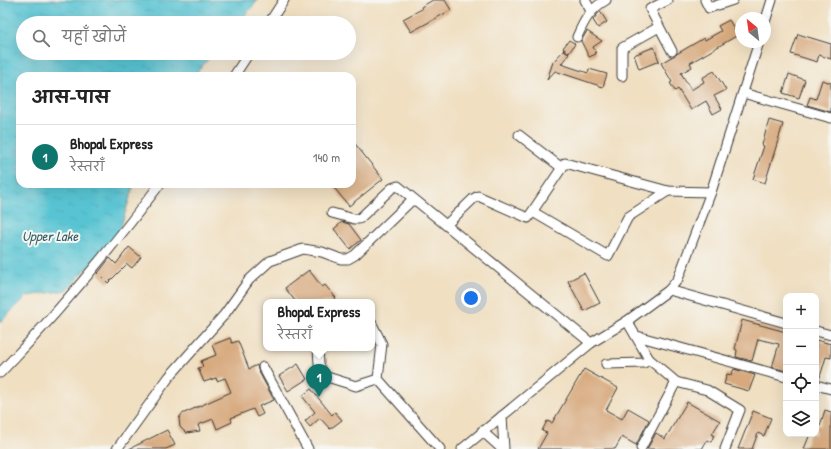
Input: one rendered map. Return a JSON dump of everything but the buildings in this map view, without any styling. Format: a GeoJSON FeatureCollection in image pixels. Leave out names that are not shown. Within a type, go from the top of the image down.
{"type":"FeatureCollection","features":[{"type":"Feature","properties":{"kind":"street"},"geometry":{"type":"LineString","coordinates":[[274,16],[284,0]]}},
{"type":"Feature","properties":{"kind":"street"},"geometry":{"type":"LineString","coordinates":[[585,0],[591,10]]}},
{"type":"Feature","properties":{"kind":"street"},"geometry":{"type":"LineString","coordinates":[[577,37],[585,18],[591,10],[606,0]]}},
{"type":"Feature","properties":{"kind":"street"},"geometry":{"type":"LineString","coordinates":[[668,0],[650,9],[672,51]]}},
{"type":"Feature","properties":{"kind":"street"},"geometry":{"type":"LineString","coordinates":[[705,0],[709,8],[732,0]]}},
{"type":"Feature","properties":{"kind":"street"},"geometry":{"type":"LineString","coordinates":[[768,12],[772,0]]}},
{"type":"Feature","properties":{"kind":"street"},"geometry":{"type":"LineString","coordinates":[[622,76],[622,48],[659,27]]}},
{"type":"Feature","properties":{"kind":"street"},"geometry":{"type":"LineString","coordinates":[[462,449],[591,342],[628,321],[669,290],[678,279],[711,192],[757,48]]}},
{"type":"Feature","properties":{"kind":"street"},"geometry":{"type":"LineString","coordinates":[[237,72],[244,60]]}},
{"type":"Feature","properties":{"kind":"street"},"geometry":{"type":"LineString","coordinates":[[743,93],[831,118]]}},
{"type":"Feature","properties":{"kind":"street"},"geometry":{"type":"LineString","coordinates":[[519,134],[562,168]]}},
{"type":"Feature","properties":{"kind":"street"},"geometry":{"type":"LineString","coordinates":[[446,225],[478,196],[528,218],[565,164],[668,191],[711,192]]}},
{"type":"Feature","properties":{"kind":"street"},"geometry":{"type":"LineString","coordinates":[[332,213],[354,219],[360,219],[395,186],[400,188],[414,201],[591,342]]}},
{"type":"Feature","properties":{"kind":"street"},"geometry":{"type":"LineString","coordinates":[[0,373],[48,320],[128,226],[157,188]]}},
{"type":"Feature","properties":{"kind":"street"},"geometry":{"type":"LineString","coordinates":[[533,212],[608,256],[628,217],[668,191]]}},
{"type":"Feature","properties":{"kind":"street"},"geometry":{"type":"LineString","coordinates":[[117,449],[169,377],[224,315],[249,280],[270,261],[303,249],[322,252],[341,259],[348,259],[355,255],[412,200],[414,201]]}},
{"type":"Feature","properties":{"kind":"street"},"geometry":{"type":"LineString","coordinates":[[669,290],[783,322]]}},
{"type":"Feature","properties":{"kind":"street"},"geometry":{"type":"LineString","coordinates":[[628,321],[649,359],[676,382],[707,390],[740,410],[725,449]]}},
{"type":"Feature","properties":{"kind":"street"},"geometry":{"type":"LineString","coordinates":[[375,330],[382,344],[378,379],[440,449]]}},
{"type":"Feature","properties":{"kind":"street"},"geometry":{"type":"LineString","coordinates":[[819,332],[831,336]]}},
{"type":"Feature","properties":{"kind":"street"},"geometry":{"type":"LineString","coordinates":[[637,336],[783,376]]}},
{"type":"Feature","properties":{"kind":"street"},"geometry":{"type":"LineString","coordinates":[[318,351],[319,364],[324,376],[356,386],[378,379]]}},
{"type":"Feature","properties":{"kind":"street"},"geometry":{"type":"LineString","coordinates":[[606,364],[644,363],[649,359]]}},
{"type":"Feature","properties":{"kind":"street"},"geometry":{"type":"LineString","coordinates":[[263,367],[308,449]]}},
{"type":"Feature","properties":{"kind":"street"},"geometry":{"type":"LineString","coordinates":[[641,448],[676,382]]}},
{"type":"Feature","properties":{"kind":"street"},"geometry":{"type":"LineString","coordinates":[[819,386],[831,389]]}},
{"type":"Feature","properties":{"kind":"street"},"geometry":{"type":"LineString","coordinates":[[502,416],[503,449]]}},
{"type":"Feature","properties":{"kind":"street"},"geometry":{"type":"LineString","coordinates":[[482,431],[503,449]]}},
{"type":"Feature","properties":{"kind":"water","name":"Upper Lake"},"geometry":{"type":"Polygon","coordinates":[[[0,0],[258,0],[244,16],[16,16],[16,60],[207,60],[197,72],[16,72],[16,188],[133,188],[119,233],[67,290],[27,296],[0,322],[0,0]]]}},
{"type":"Feature","properties":{"kind":"place","name":"Bhopal Express"},"geometry":{"type":"Point","coordinates":[319,397]}}]}
